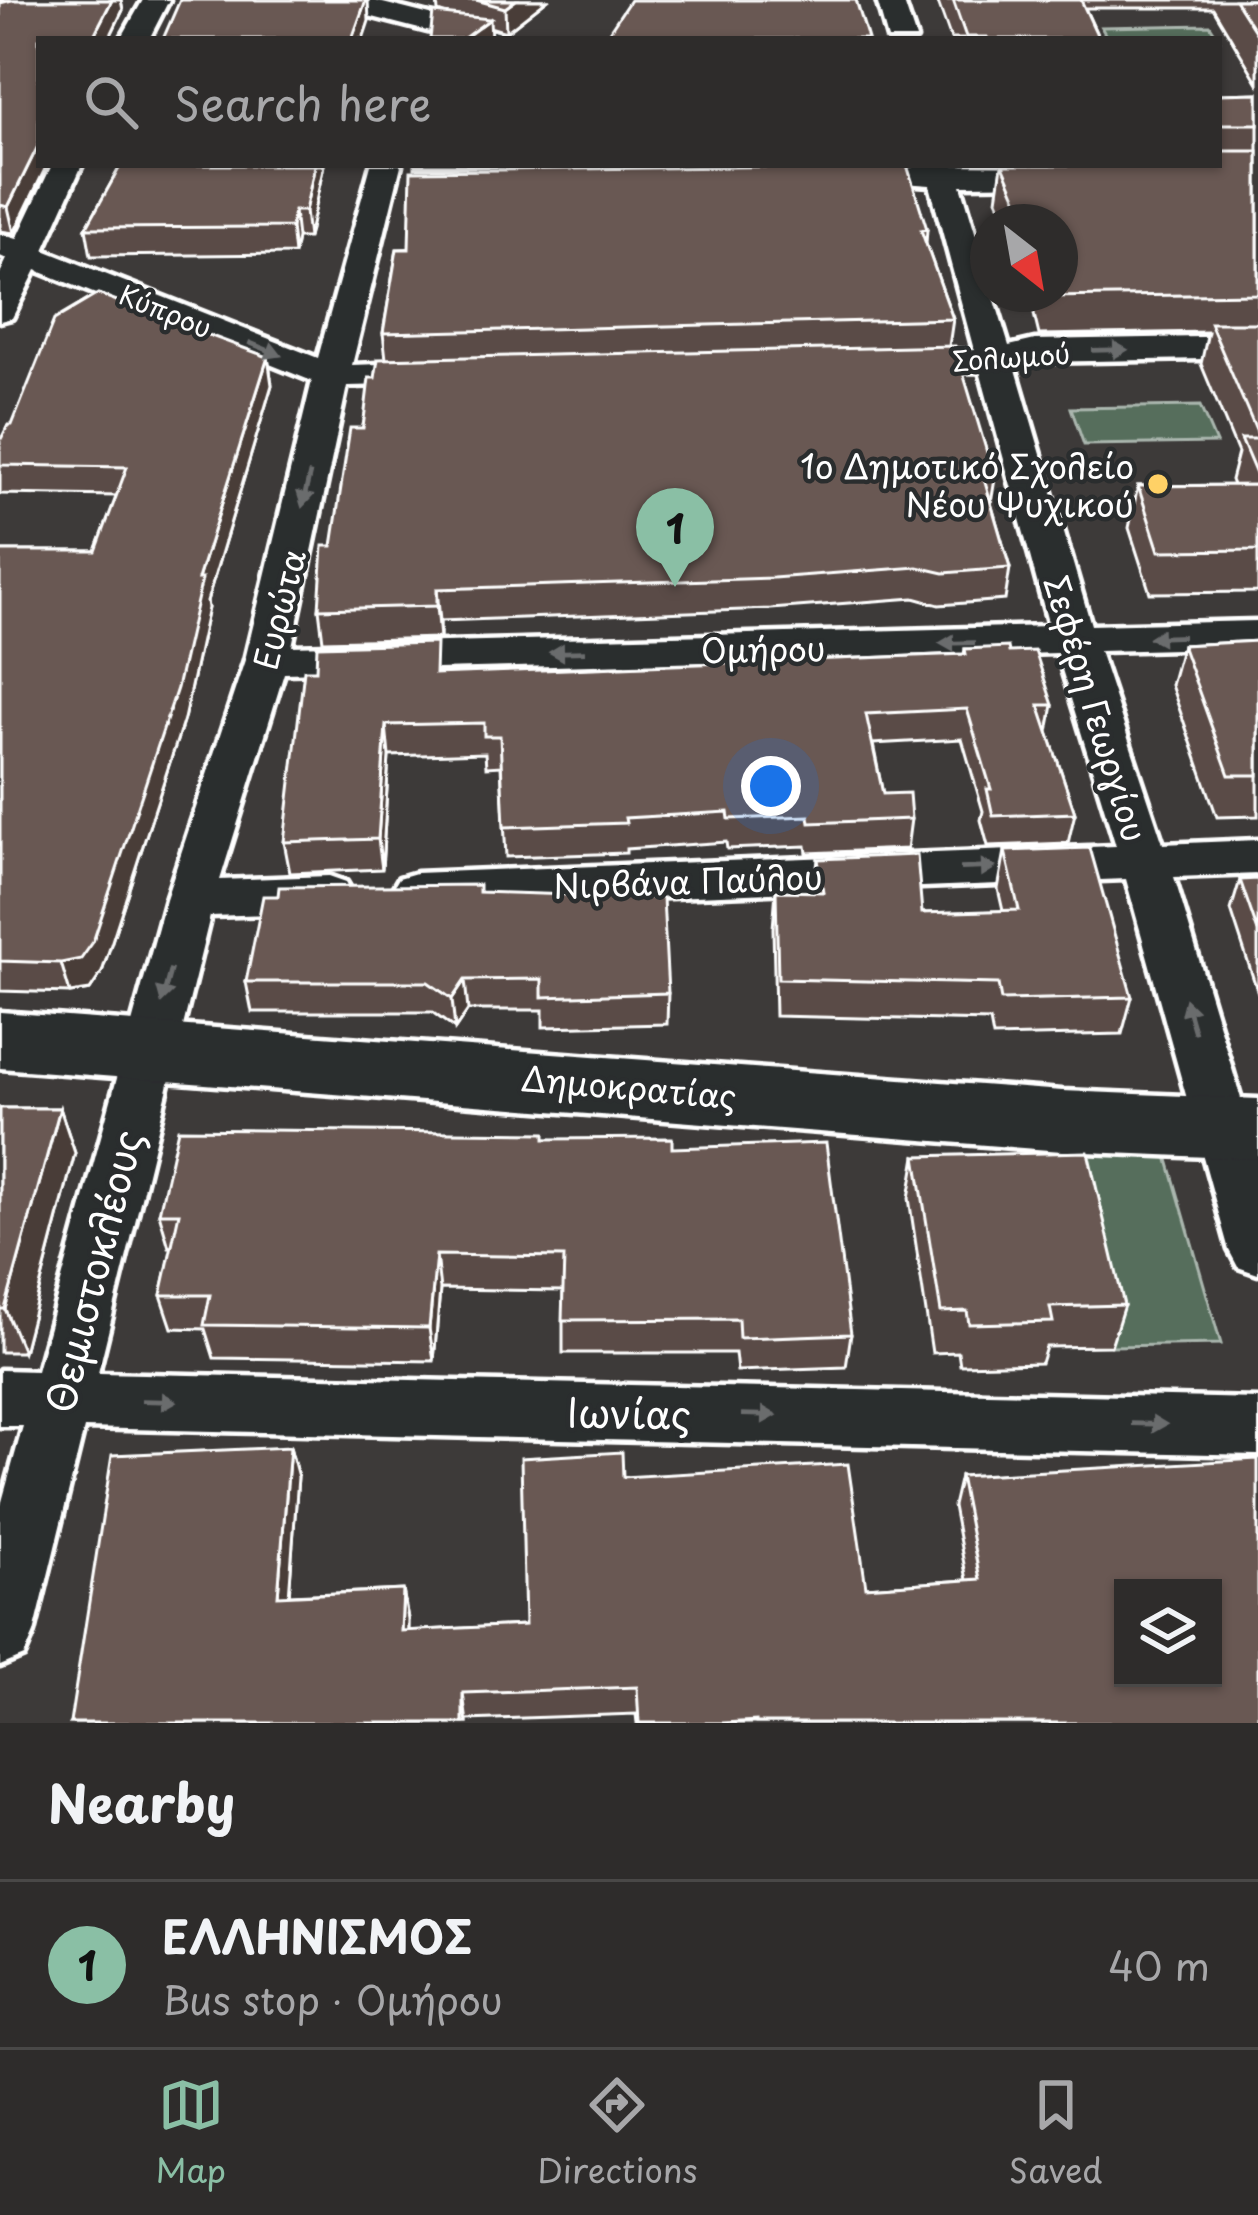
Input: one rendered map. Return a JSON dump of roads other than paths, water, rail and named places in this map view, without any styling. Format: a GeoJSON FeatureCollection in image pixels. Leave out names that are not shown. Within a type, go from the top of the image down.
{"type":"FeatureCollection","features":[{"type":"Feature","properties":{"kind":"street"},"geometry":{"type":"LineString","coordinates":[[137,36],[157,0]]}},
{"type":"Feature","properties":{"kind":"street"},"geometry":{"type":"LineString","coordinates":[[339,0],[426,32],[463,36]]}},
{"type":"Feature","properties":{"kind":"street"},"geometry":{"type":"LineString","coordinates":[[890,0],[901,36]]}},
{"type":"Feature","properties":{"kind":"street"},"geometry":{"type":"LineString","coordinates":[[0,310],[13,249],[65,168]]}},
{"type":"Feature","properties":{"kind":"street"},"geometry":{"type":"LineString","coordinates":[[872,177],[941,170],[1100,174]]}},
{"type":"Feature","properties":{"kind":"street","name":"Σεφέρη Γεωργίου"},"geometry":{"type":"LineString","coordinates":[[941,170],[1074,640],[1144,862],[1240,1129],[1258,1250]]}},
{"type":"Feature","properties":{"kind":"street","name":"Ευρώτα"},"geometry":{"type":"LineString","coordinates":[[149,1048],[190,899],[268,660],[331,376],[390,177]]}},
{"type":"Feature","properties":{"kind":"street","name":"Κύπρου"},"geometry":{"type":"LineString","coordinates":[[13,249],[331,376]]}},
{"type":"Feature","properties":{"kind":"street","name":"Σολωμού"},"geometry":{"type":"LineString","coordinates":[[852,363],[994,360],[1035,351],[1258,347]]}},
{"type":"Feature","properties":{"kind":"street"},"geometry":{"type":"LineString","coordinates":[[331,376],[473,372]]}},
{"type":"Feature","properties":{"kind":"street","name":"Ομήρου"},"geometry":{"type":"LineString","coordinates":[[268,660],[1258,634]]}},
{"type":"Feature","properties":{"kind":"street","name":"Νιρβάνα Παύλου"},"geometry":{"type":"LineString","coordinates":[[190,899],[1258,857]]}},
{"type":"Feature","properties":{"kind":"street","name":"Δημοκρατίας"},"geometry":{"type":"LineString","coordinates":[[0,1040],[1062,1121],[1240,1129]]}},
{"type":"Feature","properties":{"kind":"street","name":"Θεμιστοκλέους"},"geometry":{"type":"LineString","coordinates":[[0,1633],[149,1048]]}},
{"type":"Feature","properties":{"kind":"street","name":"Ιωνίας"},"geometry":{"type":"LineString","coordinates":[[0,1399],[1258,1427]]}},
{"type":"Feature","properties":{"kind":"place","name":"1ο Δημοτικό Σχολείο Νέου Ψυχικού"},"geometry":{"type":"Point","coordinates":[1158,484]}},
{"type":"Feature","properties":{"kind":"place","name":"ΕΛΛΗΝΙΣΜΟΣ"},"geometry":{"type":"Point","coordinates":[675,587]}}]}
